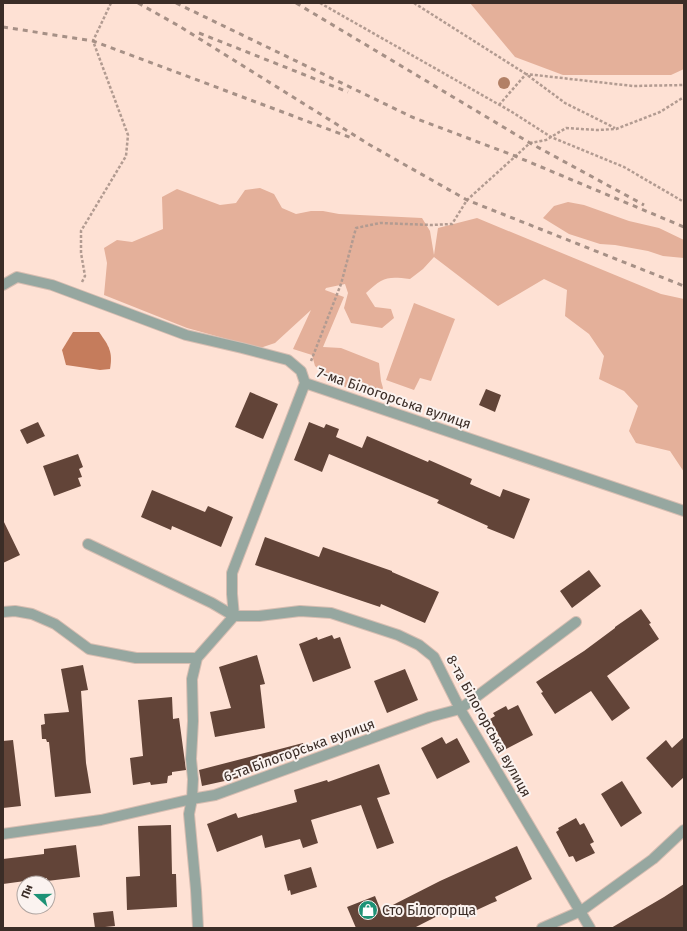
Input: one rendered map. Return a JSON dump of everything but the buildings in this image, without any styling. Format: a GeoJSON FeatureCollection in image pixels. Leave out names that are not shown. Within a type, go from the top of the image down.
{"type":"FeatureCollection","features":[{"type":"Feature","properties":{"kind":"street"},"geometry":{"type":"LineString","coordinates":[[3,285],[17,277],[52,285],[186,336],[288,360],[301,371],[304,383]]}},
{"type":"Feature","properties":{"kind":"street","name":"7-ма Білогорська вулиця"},"geometry":{"type":"LineString","coordinates":[[234,616],[232,573],[304,383],[684,511]]}},
{"type":"Feature","properties":{"kind":"street"},"geometry":{"type":"LineString","coordinates":[[88,544],[212,603],[234,616],[197,658],[192,679],[193,721],[191,759],[193,779],[192,799],[189,814],[198,928]]}},
{"type":"Feature","properties":{"kind":"street"},"geometry":{"type":"LineString","coordinates":[[3,612],[15,611],[32,614],[55,624],[89,649],[136,658],[197,658]]}},
{"type":"Feature","properties":{"kind":"street","name":"8-та Білогорська вулиця"},"geometry":{"type":"LineString","coordinates":[[234,616],[259,616],[300,611],[331,613],[398,636],[419,645],[434,657],[460,709],[581,910],[590,928]]}},
{"type":"Feature","properties":{"kind":"street","name":"6-та Білогорська вулиця"},"geometry":{"type":"LineString","coordinates":[[3,834],[102,820],[215,795],[430,717],[460,709],[576,622]]}},
{"type":"Feature","properties":{"kind":"street"},"geometry":{"type":"LineString","coordinates":[[542,928],[581,910],[653,859],[684,830]]}},
{"type":"Feature","properties":{"kind":"path"},"geometry":{"type":"LineString","coordinates":[[75,294],[85,276],[81,253],[81,231],[126,156],[128,135],[93,40],[111,3]]}},
{"type":"Feature","properties":{"kind":"path"},"geometry":{"type":"LineString","coordinates":[[320,3],[512,112],[551,137],[624,167],[684,202]]}},
{"type":"Feature","properties":{"kind":"path"},"geometry":{"type":"LineString","coordinates":[[414,3],[526,74],[565,103],[616,129]]}},
{"type":"Feature","properties":{"kind":"path"},"geometry":{"type":"LineString","coordinates":[[499,105],[526,74]]}},
{"type":"Feature","properties":{"kind":"path"},"geometry":{"type":"LineString","coordinates":[[526,74],[632,86],[684,85]]}},
{"type":"Feature","properties":{"kind":"path"},"geometry":{"type":"LineString","coordinates":[[304,383],[341,284],[356,228],[380,223],[452,224],[467,200],[530,143],[546,140],[566,128],[597,130],[616,129],[660,112],[684,97]]}},
{"type":"Feature","properties":{"kind":"shaded area"},"geometry":{"type":"Polygon","coordinates":[[[470,3],[684,3],[684,69],[671,75],[563,75],[515,57],[470,3]]]}},
{"type":"Feature","properties":{"kind":"shaded area"},"geometry":{"type":"Polygon","coordinates":[[[260,188],[274,194],[282,208],[296,214],[311,211],[323,211],[339,214],[422,218],[430,231],[434,255],[438,228],[477,218],[661,294],[684,299],[684,472],[670,451],[636,443],[629,431],[638,406],[624,391],[599,379],[604,356],[589,334],[565,316],[567,290],[544,279],[498,306],[434,257],[423,269],[410,279],[386,279],[381,281],[366,293],[375,307],[391,309],[394,318],[382,328],[351,323],[344,308],[348,293],[345,284],[326,288],[325,290],[344,297],[323,347],[341,348],[379,363],[383,388],[380,394],[368,394],[351,390],[336,382],[315,366],[312,355],[293,349],[311,310],[275,343],[260,348],[187,328],[104,295],[107,263],[104,248],[117,240],[132,242],[163,229],[162,197],[177,189],[220,205],[236,203],[245,190],[260,188]]]}},
{"type":"Feature","properties":{"kind":"shaded area"},"geometry":{"type":"Polygon","coordinates":[[[568,202],[584,205],[629,221],[659,228],[684,240],[684,258],[663,256],[648,251],[615,245],[600,244],[569,234],[543,218],[554,206],[568,202]]]}},
{"type":"Feature","properties":{"kind":"shaded area"},"geometry":{"type":"Polygon","coordinates":[[[414,303],[455,319],[431,381],[420,378],[414,390],[386,380],[414,303]]]}},
{"type":"Feature","properties":{"kind":"shaded area"},"geometry":{"type":"Polygon","coordinates":[[[73,332],[99,332],[109,349],[111,358],[110,369],[100,370],[66,365],[62,350],[73,332]]]}},
{"type":"Feature","properties":{"kind":"railway"},"geometry":{"type":"LineString","coordinates":[[138,3],[179,26],[370,145],[467,200],[684,286]]}},
{"type":"Feature","properties":{"kind":"railway"},"geometry":{"type":"LineString","coordinates":[[176,3],[412,117],[515,156],[684,227]]}},
{"type":"Feature","properties":{"kind":"railway"},"geometry":{"type":"LineString","coordinates":[[296,3],[530,143],[644,205]]}},
{"type":"Feature","properties":{"kind":"railway"},"geometry":{"type":"LineString","coordinates":[[3,27],[93,41],[352,138]]}},
{"type":"Feature","properties":{"kind":"railway"},"geometry":{"type":"LineString","coordinates":[[199,33],[348,92]]}},
{"type":"Feature","properties":{"kind":"place","name":"Сто Білогорща"},"geometry":{"type":"Point","coordinates":[368,910]}}]}
